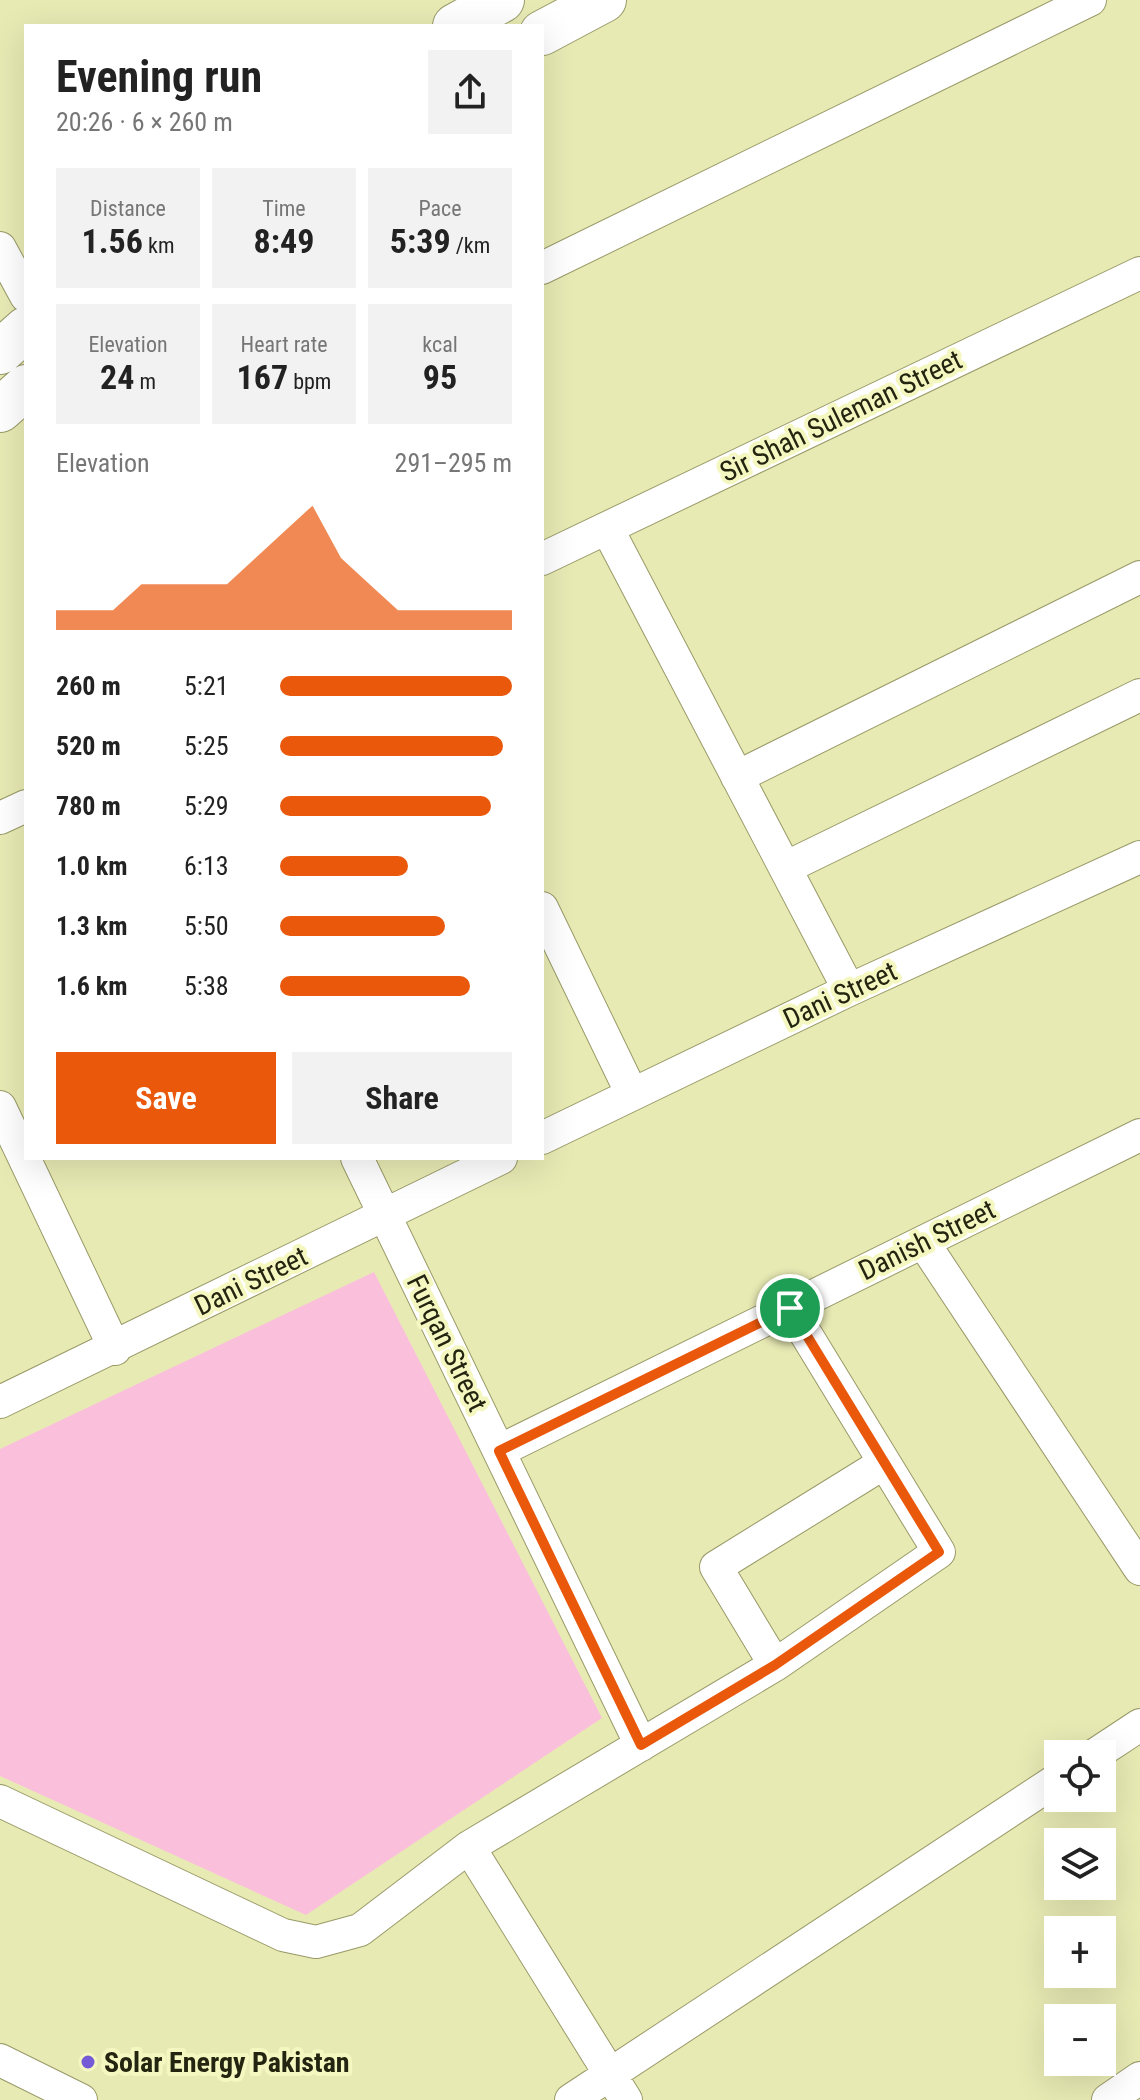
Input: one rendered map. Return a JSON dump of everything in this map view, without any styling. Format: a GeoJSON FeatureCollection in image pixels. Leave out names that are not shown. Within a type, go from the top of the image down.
{"type":"FeatureCollection","features":[{"type":"Feature","properties":{"kind":"street"},"geometry":{"type":"LineString","coordinates":[[459,24],[502,0]]}},
{"type":"Feature","properties":{"kind":"street"},"geometry":{"type":"LineString","coordinates":[[544,32],[604,0]]}},
{"type":"Feature","properties":{"kind":"street"},"geometry":{"type":"LineString","coordinates":[[544,267],[1090,0]]}},
{"type":"Feature","properties":{"kind":"street"},"geometry":{"type":"LineString","coordinates":[[0,248],[24,292]]}},
{"type":"Feature","properties":{"kind":"street","name":"Sir Shah Suleman Street"},"geometry":{"type":"LineString","coordinates":[[544,558],[1140,273]]}},
{"type":"Feature","properties":{"kind":"street"},"geometry":{"type":"LineString","coordinates":[[0,352],[24,331]]}},
{"type":"Feature","properties":{"kind":"street"},"geometry":{"type":"LineString","coordinates":[[0,410],[24,389]]}},
{"type":"Feature","properties":{"kind":"street"},"geometry":{"type":"LineString","coordinates":[[607,528],[849,990]]}},
{"type":"Feature","properties":{"kind":"street"},"geometry":{"type":"LineString","coordinates":[[737,777],[1140,577]]}},
{"type":"Feature","properties":{"kind":"street"},"geometry":{"type":"LineString","coordinates":[[785,868],[1140,695]]}},
{"type":"Feature","properties":{"kind":"street"},"geometry":{"type":"LineString","coordinates":[[0,818],[24,807]]}},
{"type":"Feature","properties":{"kind":"street","name":"Dani Street"},"geometry":{"type":"LineString","coordinates":[[544,1137],[849,990],[1140,857]]}},
{"type":"Feature","properties":{"kind":"street"},"geometry":{"type":"LineString","coordinates":[[544,912],[632,1094]]}},
{"type":"Feature","properties":{"kind":"street"},"geometry":{"type":"LineString","coordinates":[[0,1107],[24,1158]]}},
{"type":"Feature","properties":{"kind":"street","name":"Danish Street"},"geometry":{"type":"LineString","coordinates":[[499,1451],[1138,1140]]}},
{"type":"Feature","properties":{"kind":"street"},"geometry":{"type":"LineString","coordinates":[[25,1160],[115,1349]]}},
{"type":"Feature","properties":{"kind":"street","name":"Furqan Street"},"geometry":{"type":"LineString","coordinates":[[358,1160],[641,1745]]}},
{"type":"Feature","properties":{"kind":"street","name":"Dani Street"},"geometry":{"type":"LineString","coordinates":[[0,1402],[115,1349],[497,1160]]}},
{"type":"Feature","properties":{"kind":"street"},"geometry":{"type":"LineString","coordinates":[[923,1242],[1140,1569]]}},
{"type":"Feature","properties":{"kind":"street"},"geometry":{"type":"LineString","coordinates":[[0,1801],[283,1935],[316,1942],[360,1930],[469,1847],[775,1665],[939,1552],[790,1308]]}},
{"type":"Feature","properties":{"kind":"street"},"geometry":{"type":"LineString","coordinates":[[775,1665],[716,1567],[884,1463]]}},
{"type":"Feature","properties":{"kind":"street"},"geometry":{"type":"LineString","coordinates":[[1116,1741],[1140,1725]]}},
{"type":"Feature","properties":{"kind":"street"},"geometry":{"type":"LineString","coordinates":[[571,2100],[618,2087],[1044,1789]]}},
{"type":"Feature","properties":{"kind":"street"},"geometry":{"type":"LineString","coordinates":[[469,1847],[618,2087]]}},
{"type":"Feature","properties":{"kind":"street"},"geometry":{"type":"LineString","coordinates":[[7,2070],[81,2100]]}},
{"type":"Feature","properties":{"kind":"street"},"geometry":{"type":"LineString","coordinates":[[1108,2100],[1140,2078]]}},
{"type":"Feature","properties":{"kind":"shaded area"},"geometry":{"type":"Polygon","coordinates":[[[374,1272],[602,1718],[306,1915],[0,1776],[0,1449],[374,1272]]]}},
{"type":"Feature","properties":{"kind":"place","name":"Solar Energy Pakistan"},"geometry":{"type":"Point","coordinates":[88,2062]}},
{"type":"Feature","properties":{"kind":"route"},"geometry":{"type":"LineString","coordinates":[[790,1308],[939,1552],[775,1665],[641,1745],[499,1451],[790,1308]]}}]}
